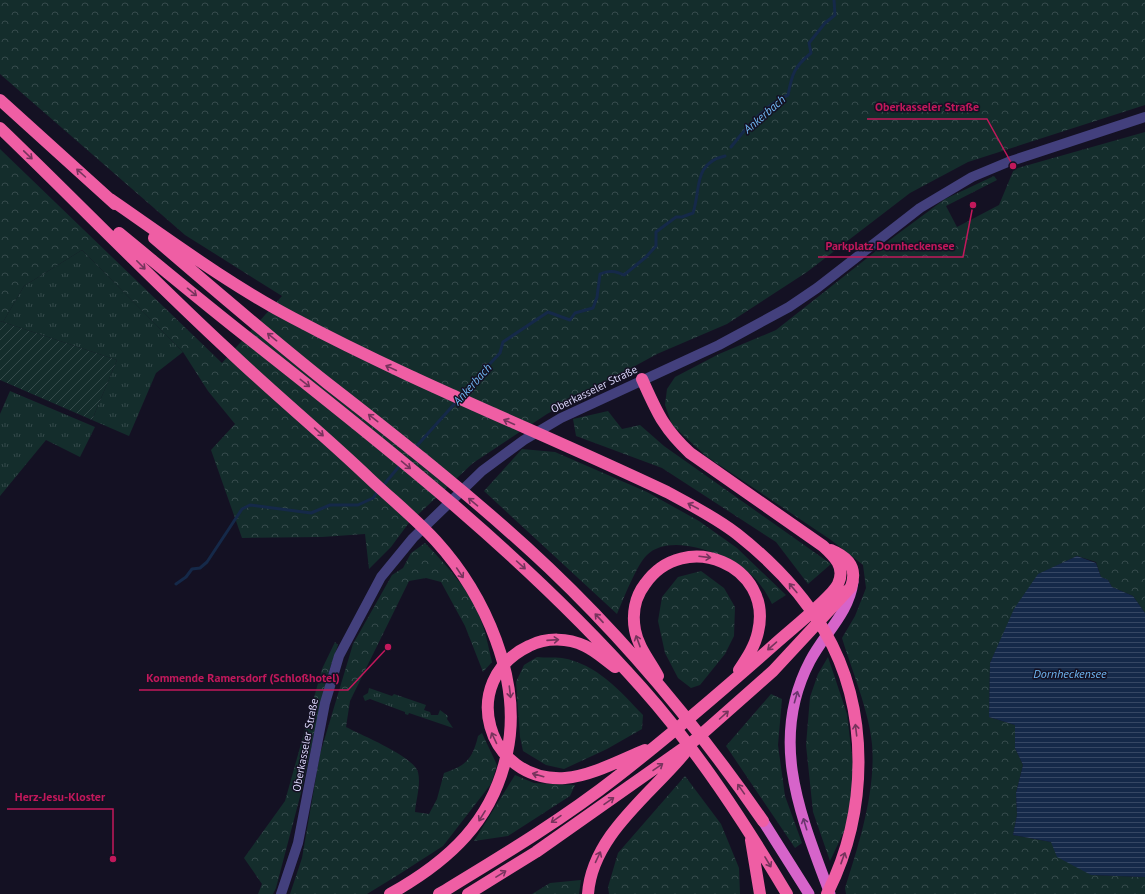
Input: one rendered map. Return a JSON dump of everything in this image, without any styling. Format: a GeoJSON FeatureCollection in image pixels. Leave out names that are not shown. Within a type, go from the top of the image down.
{"type":"FeatureCollection","features":[{"type":"Feature","properties":{"kind":"highway"},"geometry":{"type":"LineString","coordinates":[[0,100],[110,199],[252,320],[393,434],[503,527],[591,610],[671,699],[713,752],[763,821],[809,894]]}},
{"type":"Feature","properties":{"kind":"highway"},"geometry":{"type":"LineString","coordinates":[[0,128],[227,350],[324,435],[437,542],[470,588],[496,638],[508,677],[512,711],[510,741],[504,768],[493,797],[480,819],[465,839],[442,861],[390,894]]}},
{"type":"Feature","properties":{"kind":"highway"},"geometry":{"type":"LineString","coordinates":[[63,189],[382,445],[492,539],[578,619],[643,689],[702,763],[749,831],[787,894]]}},
{"type":"Feature","properties":{"kind":"highway"},"geometry":{"type":"LineString","coordinates":[[110,199],[168,240],[264,302],[367,357],[667,492],[700,510],[736,533],[781,574],[814,614],[834,650],[845,682],[856,728],[858,755],[856,810],[843,858],[829,894]]}},
{"type":"Feature","properties":{"kind":"highway"},"geometry":{"type":"LineString","coordinates":[[439,894],[520,845],[617,777],[731,682],[801,621],[836,588],[841,573],[840,565],[837,559],[823,546],[690,453],[672,437],[662,422],[642,379]]}},
{"type":"Feature","properties":{"kind":"highway"},"geometry":{"type":"LineString","coordinates":[[823,546],[847,558],[854,571],[854,579],[847,605],[834,626],[818,647],[804,674],[794,703],[790,750],[797,797],[829,894]]}},
{"type":"Feature","properties":{"kind":"highway"},"geometry":{"type":"LineString","coordinates":[[671,699],[641,647],[635,630],[634,617],[638,594],[648,579],[661,567],[678,559],[696,556],[710,557],[723,562],[739,572],[751,586],[755,594],[760,612],[758,635],[752,648],[731,682]]}},
{"type":"Feature","properties":{"kind":"highway"},"geometry":{"type":"LineString","coordinates":[[468,894],[549,843],[695,740],[774,671],[847,593],[854,579]]}},
{"type":"Feature","properties":{"kind":"highway"},"geometry":{"type":"LineString","coordinates":[[643,689],[595,652],[578,643],[550,640],[532,644],[517,653],[504,664],[495,678],[490,693],[488,712],[491,731],[505,755],[519,767],[545,777],[571,778],[585,774],[655,746]]}},
{"type":"Feature","properties":{"kind":"highway"},"geometry":{"type":"LineString","coordinates":[[588,894],[590,872],[601,850],[623,821],[695,740]]}},
{"type":"Feature","properties":{"kind":"highway"},"geometry":{"type":"LineString","coordinates":[[749,831],[760,894]]}},
{"type":"Feature","properties":{"kind":"street","name":"Oberkasseler Straße"},"geometry":{"type":"LineString","coordinates":[[281,894],[299,836],[331,680],[339,656],[381,577],[408,543],[436,514],[482,471],[524,440],[561,418],[642,379],[718,345],[789,307],[817,288],[920,208],[972,177],[1008,162],[1145,117]]}},
{"type":"Feature","properties":{"kind":"green space"},"geometry":{"type":"Polygon","coordinates":[[[0,0],[1145,0],[1145,105],[968,162],[910,193],[807,272],[727,324],[657,354],[547,414],[473,463],[408,524],[391,547],[369,569],[365,534],[322,537],[242,538],[211,450],[235,424],[208,391],[183,352],[82,250],[24,286],[3,322],[0,321],[0,149],[222,363],[282,296],[185,235],[0,74],[0,0]]]}},
{"type":"Feature","properties":{"kind":"green space"},"geometry":{"type":"Polygon","coordinates":[[[1145,132],[1145,613],[1133,596],[1112,587],[1108,580],[1101,577],[1096,562],[1077,556],[1039,574],[1002,638],[990,663],[989,717],[1015,725],[1015,748],[1023,765],[1016,793],[1017,815],[1013,835],[1051,842],[1091,875],[1145,877],[1145,894],[846,894],[845,888],[856,854],[869,799],[873,762],[872,744],[867,718],[860,691],[842,638],[855,616],[866,588],[863,565],[831,540],[706,456],[672,425],[665,405],[667,389],[675,377],[719,354],[776,330],[895,236],[945,199],[994,176],[997,180],[946,206],[957,227],[999,205],[1014,169],[1145,132]]]}},
{"type":"Feature","properties":{"kind":"green space"},"geometry":{"type":"Polygon","coordinates":[[[82,250],[183,352],[156,373],[129,436],[92,420],[117,360],[3,322],[24,286],[82,250]]]}},
{"type":"Feature","properties":{"kind":"green space"},"geometry":{"type":"Polygon","coordinates":[[[0,321],[117,360],[92,420],[0,380],[0,321]]]}},
{"type":"Feature","properties":{"kind":"green space"},"geometry":{"type":"Polygon","coordinates":[[[10,391],[95,427],[80,457],[46,440],[0,496],[0,414],[10,391]]]}},
{"type":"Feature","properties":{"kind":"green space"},"geometry":{"type":"Polygon","coordinates":[[[608,411],[622,429],[640,425],[664,446],[831,564],[808,584],[776,542],[662,468],[576,436],[573,419],[608,411]]]}},
{"type":"Feature","properties":{"kind":"green space"},"geometry":{"type":"Polygon","coordinates":[[[522,449],[555,452],[647,492],[699,521],[737,548],[786,595],[772,604],[756,579],[738,565],[713,553],[698,548],[670,545],[657,548],[643,560],[630,583],[617,614],[484,491],[522,449]]]}},
{"type":"Feature","properties":{"kind":"green space"},"geometry":{"type":"Polygon","coordinates":[[[425,543],[451,571],[473,602],[483,626],[492,662],[483,672],[465,626],[441,582],[426,578],[409,581],[350,701],[346,727],[397,753],[407,759],[414,766],[419,777],[415,812],[429,814],[437,799],[444,773],[463,764],[471,756],[478,736],[482,733],[497,765],[491,784],[443,846],[367,894],[290,894],[302,858],[320,754],[353,644],[392,575],[403,568],[411,553],[425,543]]]}},
{"type":"Feature","properties":{"kind":"green space"},"geometry":{"type":"Polygon","coordinates":[[[701,571],[724,588],[735,607],[734,636],[725,654],[700,685],[691,688],[678,678],[665,653],[658,621],[662,597],[678,577],[701,571]]]}},
{"type":"Feature","properties":{"kind":"green space"},"geometry":{"type":"Polygon","coordinates":[[[335,642],[338,645],[327,677],[302,789],[276,888],[273,894],[258,894],[262,884],[244,858],[285,801],[322,669],[335,642]]]}},
{"type":"Feature","properties":{"kind":"green space"},"geometry":{"type":"Polygon","coordinates":[[[537,657],[562,658],[575,661],[597,672],[616,688],[643,715],[642,729],[607,749],[564,769],[546,765],[523,751],[520,737],[516,682],[524,665],[537,657]]]}},
{"type":"Feature","properties":{"kind":"green space"},"geometry":{"type":"Polygon","coordinates":[[[828,657],[847,714],[855,781],[848,823],[830,861],[813,812],[806,745],[810,697],[818,674],[828,657]]]}},
{"type":"Feature","properties":{"kind":"green space"},"geometry":{"type":"Polygon","coordinates":[[[369,688],[392,696],[394,694],[426,705],[424,710],[430,712],[431,715],[438,715],[440,710],[448,716],[447,719],[453,728],[409,713],[408,715],[405,714],[405,712],[370,699],[365,701],[363,696],[368,693],[369,688]]]}},
{"type":"Feature","properties":{"kind":"green space"},"geometry":{"type":"Polygon","coordinates":[[[771,694],[782,699],[778,745],[785,796],[802,843],[795,848],[726,746],[771,694]]]}},
{"type":"Feature","properties":{"kind":"green space"},"geometry":{"type":"Polygon","coordinates":[[[515,775],[534,783],[575,785],[570,796],[508,836],[474,841],[515,775]]]}},
{"type":"Feature","properties":{"kind":"green space"},"geometry":{"type":"Polygon","coordinates":[[[685,776],[721,824],[739,868],[740,894],[609,894],[608,887],[618,853],[685,776]]]}},
{"type":"Feature","properties":{"kind":"green space"},"geometry":{"type":"Polygon","coordinates":[[[581,880],[579,894],[532,894],[550,883],[581,880]]]}},
{"type":"Feature","properties":{"kind":"water","name":"Dornheckensee"},"geometry":{"type":"Polygon","coordinates":[[[1077,556],[1096,563],[1101,577],[1108,580],[1112,587],[1133,596],[1145,613],[1145,877],[1091,875],[1057,857],[1051,842],[1013,835],[1017,815],[1016,793],[1023,765],[1015,748],[1015,725],[989,717],[990,663],[1014,609],[1038,574],[1077,556]]]}},
{"type":"Feature","properties":{"kind":"waterway","name":"Ankerbach"},"geometry":{"type":"LineString","coordinates":[[731,147],[764,111],[788,95],[797,67],[811,53],[809,43],[825,23],[835,15],[834,0]]}},
{"type":"Feature","properties":{"kind":"waterway","name":"Ankerbach"},"geometry":{"type":"LineString","coordinates":[[460,396],[500,353],[503,342],[548,312],[570,320],[575,313],[593,308],[597,297],[600,274],[612,272],[624,275],[646,257],[656,246],[656,232],[676,217],[682,217],[693,213],[698,186],[703,171],[708,164],[715,159],[725,156]]}},
{"type":"Feature","properties":{"kind":"waterway","name":"Ankerbach"},"geometry":{"type":"LineString","coordinates":[[414,449],[457,401]]}},
{"type":"Feature","properties":{"kind":"waterway","name":"Ankerbach"},"geometry":{"type":"LineString","coordinates":[[382,487],[401,464]]}},
{"type":"Feature","properties":{"kind":"waterway","name":"Ankerbach"},"geometry":{"type":"LineString","coordinates":[[176,584],[186,577],[192,569],[200,568],[207,562],[242,509],[250,505],[311,513],[330,505],[358,505],[373,498],[378,491]]}},
{"type":"Feature","properties":{"kind":"place","name":"Oberkasseler Straße"},"geometry":{"type":"Point","coordinates":[1013,166]}},
{"type":"Feature","properties":{"kind":"place","name":"Parkplatz Dornheckensee"},"geometry":{"type":"Point","coordinates":[973,205]}},
{"type":"Feature","properties":{"kind":"place","name":"Kommende Ramersdorf (Schloßhotel)"},"geometry":{"type":"Point","coordinates":[388,647]}},
{"type":"Feature","properties":{"kind":"place","name":"Herz-Jesu-Kloster"},"geometry":{"type":"Point","coordinates":[113,859]}}]}
